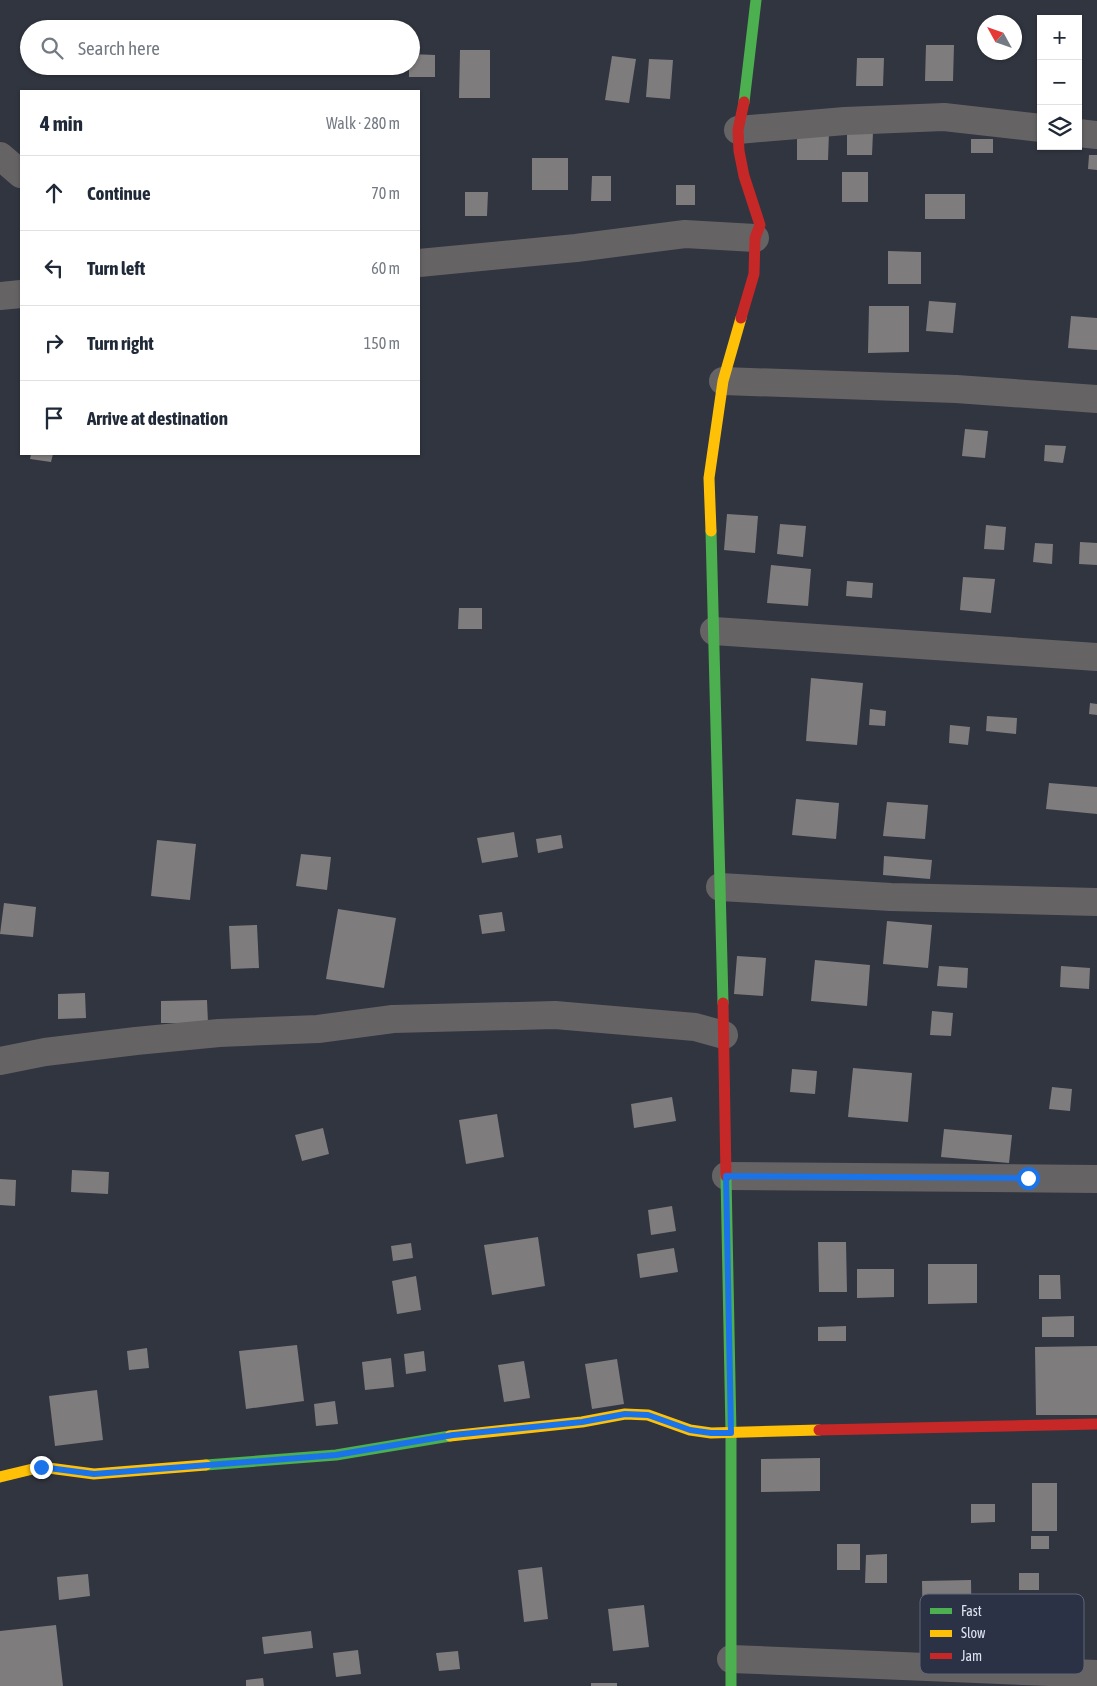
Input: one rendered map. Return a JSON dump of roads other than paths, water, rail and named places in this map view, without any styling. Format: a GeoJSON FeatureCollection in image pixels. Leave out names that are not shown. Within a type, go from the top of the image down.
{"type":"FeatureCollection","features":[{"type":"Feature","properties":{"kind":"street"},"geometry":{"type":"LineString","coordinates":[[731,1686],[731,1433],[724,1034],[709,478],[723,381],[754,274],[755,238],[760,224],[744,176],[739,151],[738,130],[743,112],[756,0]]}},
{"type":"Feature","properties":{"kind":"street"},"geometry":{"type":"LineString","coordinates":[[738,130],[845,121],[944,117],[1037,128]]}},
{"type":"Feature","properties":{"kind":"street"},"geometry":{"type":"LineString","coordinates":[[1082,133],[1097,135]]}},
{"type":"Feature","properties":{"kind":"street"},"geometry":{"type":"LineString","coordinates":[[0,156],[20,173]]}},
{"type":"Feature","properties":{"kind":"street"},"geometry":{"type":"LineString","coordinates":[[420,263],[576,248],[685,234],[755,238]]}},
{"type":"Feature","properties":{"kind":"street"},"geometry":{"type":"LineString","coordinates":[[0,296],[20,294]]}},
{"type":"Feature","properties":{"kind":"street"},"geometry":{"type":"LineString","coordinates":[[723,381],[956,389],[1097,399]]}},
{"type":"Feature","properties":{"kind":"street"},"geometry":{"type":"LineString","coordinates":[[714,631],[1097,657]]}},
{"type":"Feature","properties":{"kind":"street"},"geometry":{"type":"LineString","coordinates":[[720,887],[891,897],[1097,902]]}},
{"type":"Feature","properties":{"kind":"street"},"geometry":{"type":"LineString","coordinates":[[0,1061],[45,1052],[136,1040],[219,1033],[318,1028],[393,1019],[555,1015],[696,1027],[724,1034]]}},
{"type":"Feature","properties":{"kind":"street"},"geometry":{"type":"LineString","coordinates":[[726,1176],[1097,1179]]}},
{"type":"Feature","properties":{"kind":"street"},"geometry":{"type":"LineString","coordinates":[[0,1477],[41,1467],[94,1474],[336,1455],[453,1435],[582,1422],[625,1414],[648,1415],[690,1430],[711,1433],[1097,1424]]}},
{"type":"Feature","properties":{"kind":"street"},"geometry":{"type":"LineString","coordinates":[[731,1659],[920,1667]]}},
{"type":"Feature","properties":{"kind":"street"},"geometry":{"type":"LineString","coordinates":[[1084,1673],[1097,1674]]}}]}
